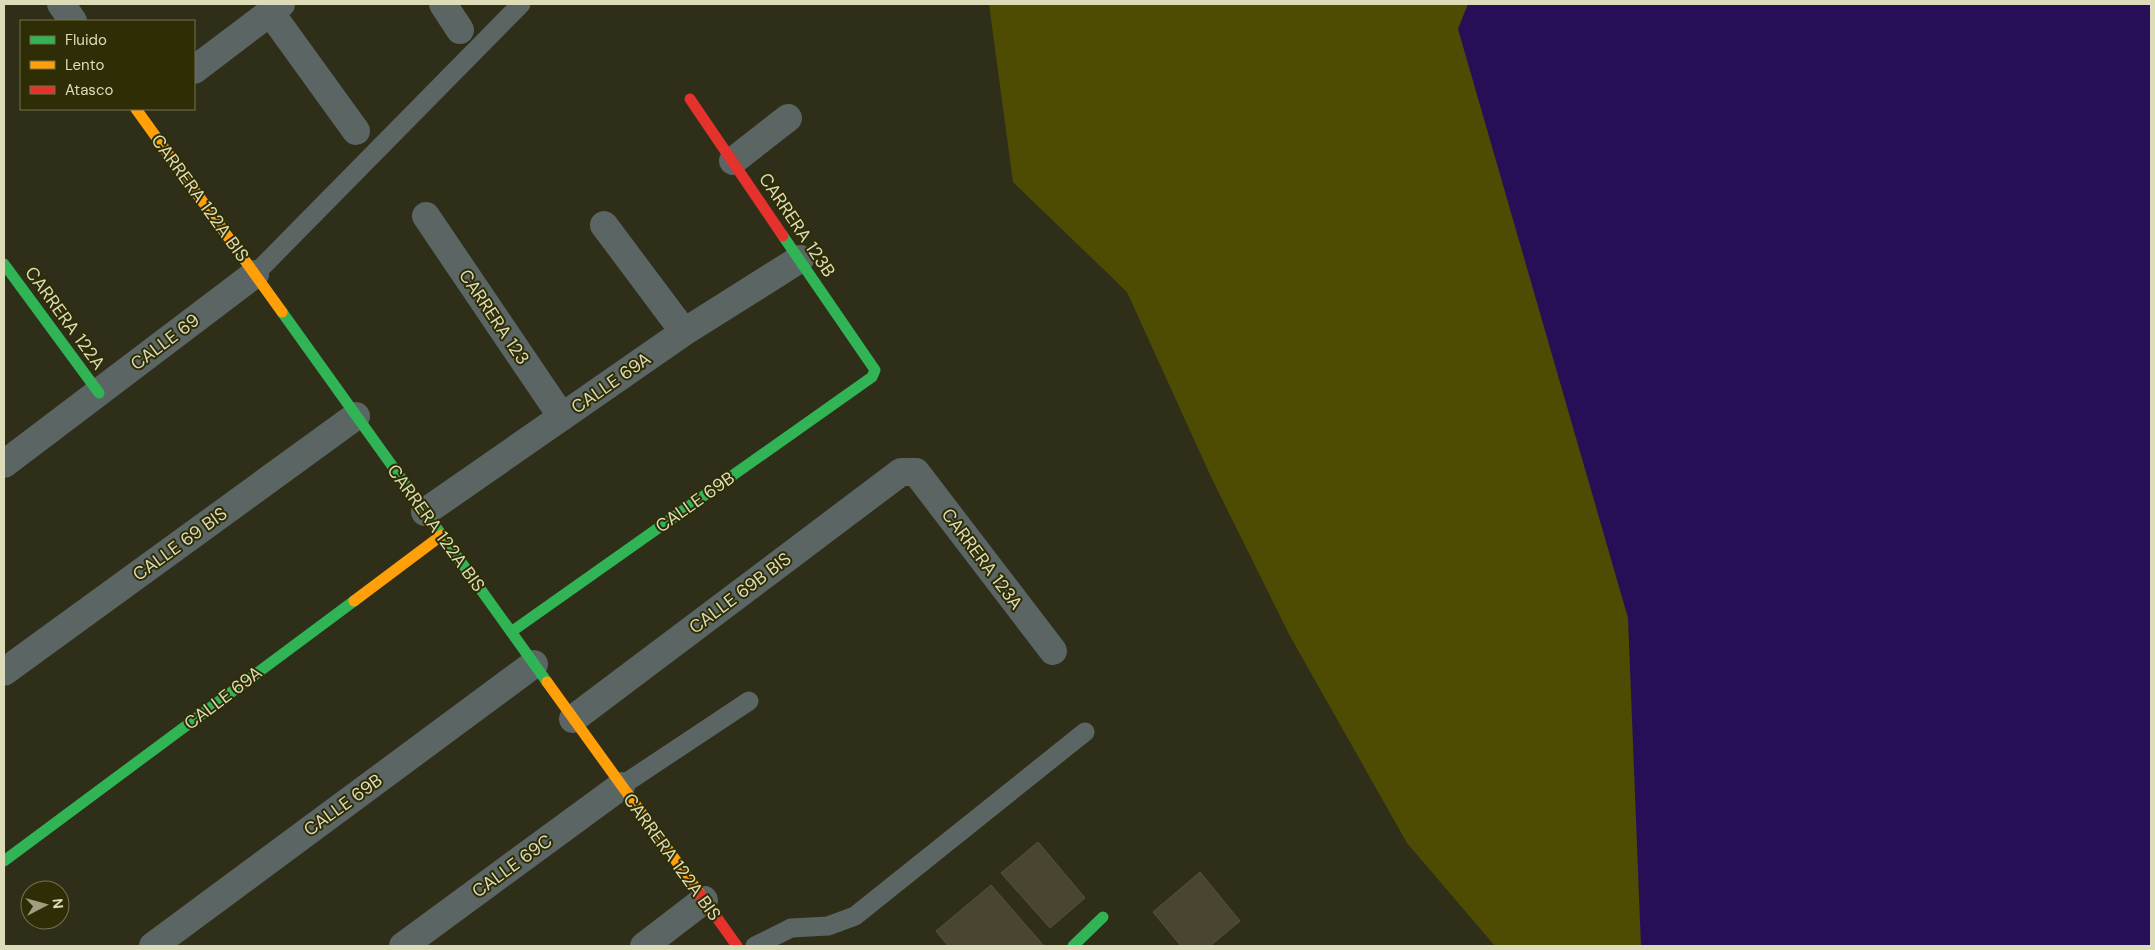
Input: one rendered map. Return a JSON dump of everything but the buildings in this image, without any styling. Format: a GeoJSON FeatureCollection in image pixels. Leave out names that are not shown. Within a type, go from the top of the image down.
{"type":"FeatureCollection","features":[{"type":"Feature","properties":{"kind":"street"},"geometry":{"type":"LineString","coordinates":[[61,4],[72,20]]}},
{"type":"Feature","properties":{"kind":"street"},"geometry":{"type":"LineString","coordinates":[[443,4],[460,30]]}},
{"type":"Feature","properties":{"kind":"street"},"geometry":{"type":"LineString","coordinates":[[195,69],[275,8],[356,131]]}},
{"type":"Feature","properties":{"kind":"street","name":"CARRERA 123B"},"geometry":{"type":"LineString","coordinates":[[690,99],[875,370]]}},
{"type":"Feature","properties":{"kind":"street","name":"CARRERA 122A BIS"},"geometry":{"type":"LineString","coordinates":[[138,110],[737,946]]}},
{"type":"Feature","properties":{"kind":"street"},"geometry":{"type":"LineString","coordinates":[[733,161],[788,118]]}},
{"type":"Feature","properties":{"kind":"street","name":"CARRERA 123"},"geometry":{"type":"LineString","coordinates":[[426,216],[562,417]]}},
{"type":"Feature","properties":{"kind":"street"},"geometry":{"type":"LineString","coordinates":[[604,225],[684,332]]}},
{"type":"Feature","properties":{"kind":"street","name":"CALLE 69A"},"geometry":{"type":"LineString","coordinates":[[425,512],[684,332],[800,259]]}},
{"type":"Feature","properties":{"kind":"street","name":"CARRERA 122A"},"geometry":{"type":"LineString","coordinates":[[4,264],[99,393]]}},
{"type":"Feature","properties":{"kind":"street","name":"CALLE 69"},"geometry":{"type":"LineString","coordinates":[[4,464],[255,274]]}},
{"type":"Feature","properties":{"kind":"street","name":"CALLE 69B"},"geometry":{"type":"LineString","coordinates":[[511,632],[872,377],[875,370]]}},
{"type":"Feature","properties":{"kind":"street","name":"CALLE 69 BIS"},"geometry":{"type":"LineString","coordinates":[[4,672],[356,416]]}},
{"type":"Feature","properties":{"kind":"street","name":"CARRERA 123A"},"geometry":{"type":"LineString","coordinates":[[908,470],[916,472],[1053,651]]}},
{"type":"Feature","properties":{"kind":"street","name":"CALLE 69B BIS"},"geometry":{"type":"LineString","coordinates":[[573,718],[901,472],[908,470]]}},
{"type":"Feature","properties":{"kind":"street","name":"CALLE 69A"},"geometry":{"type":"LineString","coordinates":[[4,861],[442,535]]}},
{"type":"Feature","properties":{"kind":"street","name":"CALLE 69B"},"geometry":{"type":"LineString","coordinates":[[153,946],[534,664]]}},
{"type":"Feature","properties":{"kind":"street","name":"CALLE 69C"},"geometry":{"type":"LineString","coordinates":[[403,946],[622,786]]}},
{"type":"Feature","properties":{"kind":"street"},"geometry":{"type":"LineString","coordinates":[[644,946],[704,900]]}},
{"type":"Feature","properties":{"kind":"street"},"geometry":{"type":"LineString","coordinates":[[1073,946],[1104,917]]}},
{"type":"Feature","properties":{"kind":"lane"},"geometry":{"type":"LineString","coordinates":[[255,274],[521,4]]}},
{"type":"Feature","properties":{"kind":"lane"},"geometry":{"type":"LineString","coordinates":[[622,786],[750,701]]}},
{"type":"Feature","properties":{"kind":"lane"},"geometry":{"type":"LineString","coordinates":[[755,946],[791,928],[828,926],[855,916],[1085,732]]}},
{"type":"Feature","properties":{"kind":"shaded area"},"geometry":{"type":"Polygon","coordinates":[[[989,4],[2151,4],[2151,946],[1495,946],[1407,843],[1290,636],[1212,479],[1127,292],[1013,182],[989,4]]]}},
{"type":"Feature","properties":{"kind":"shaded area"},"geometry":{"type":"Polygon","coordinates":[[[1468,4],[2151,4],[2151,946],[1641,946],[1628,618],[1458,29],[1468,4]]]}},
{"type":"Feature","properties":{"kind":"traffic: fast"},"geometry":{"type":"LineString","coordinates":[[511,632],[872,377],[875,370],[783,236]]}},
{"type":"Feature","properties":{"kind":"traffic: fast"},"geometry":{"type":"LineString","coordinates":[[4,264],[99,393]]}},
{"type":"Feature","properties":{"kind":"traffic: fast"},"geometry":{"type":"LineString","coordinates":[[282,312],[547,682]]}},
{"type":"Feature","properties":{"kind":"traffic: fast"},"geometry":{"type":"LineString","coordinates":[[4,861],[354,601]]}},
{"type":"Feature","properties":{"kind":"traffic: fast"},"geometry":{"type":"LineString","coordinates":[[1073,946],[1103,917]]}},
{"type":"Feature","properties":{"kind":"traffic: slow"},"geometry":{"type":"LineString","coordinates":[[137,110],[282,312]]}},
{"type":"Feature","properties":{"kind":"traffic: slow"},"geometry":{"type":"LineString","coordinates":[[354,601],[442,535]]}},
{"type":"Feature","properties":{"kind":"traffic: slow"},"geometry":{"type":"LineString","coordinates":[[547,682],[700,894]]}},
{"type":"Feature","properties":{"kind":"traffic: jam"},"geometry":{"type":"LineString","coordinates":[[690,99],[783,236]]}},
{"type":"Feature","properties":{"kind":"traffic: jam"},"geometry":{"type":"LineString","coordinates":[[700,894],[737,946]]}}]}
